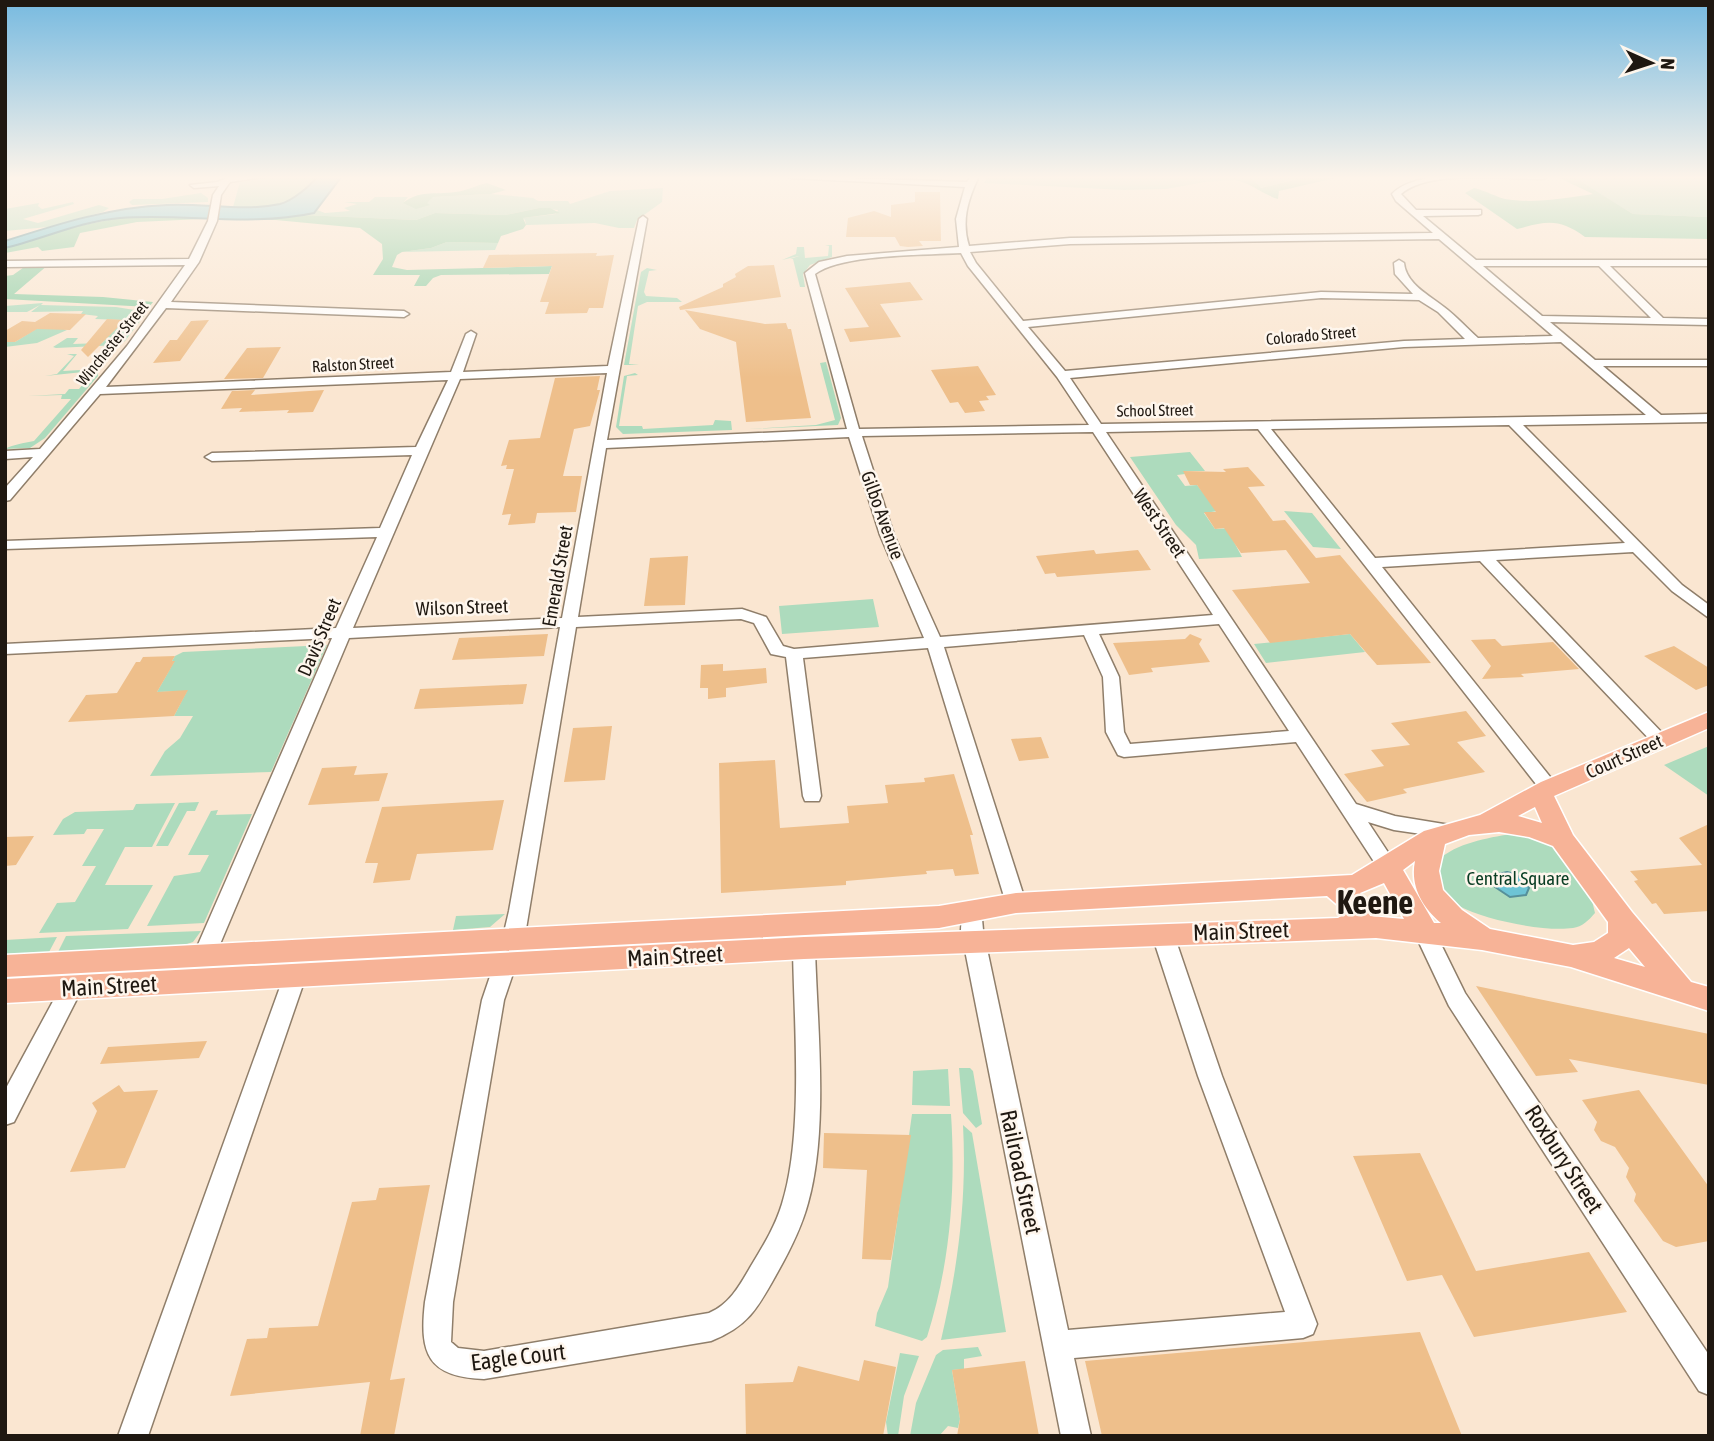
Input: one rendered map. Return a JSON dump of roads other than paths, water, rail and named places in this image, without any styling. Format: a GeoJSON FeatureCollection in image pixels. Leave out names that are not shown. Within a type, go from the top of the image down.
{"type":"FeatureCollection","features":[{"type":"Feature","properties":{"kind":"main road","name":"Court Street"},"geometry":{"type":"LineString","coordinates":[[1545,791],[1709,719]]}},
{"type":"Feature","properties":{"kind":"main road"},"geometry":{"type":"LineString","coordinates":[[1545,791],[1562,839],[1622,919],[1696,995],[1571,956],[1482,939],[1426,934],[1389,869],[1414,848],[1441,835],[1489,821],[1545,791]]}},
{"type":"Feature","properties":{"kind":"main road"},"geometry":{"type":"LineString","coordinates":[[1489,821],[1528,827],[1562,839]]}},
{"type":"Feature","properties":{"kind":"main road"},"geometry":{"type":"LineString","coordinates":[[1441,835],[1426,873],[1436,901],[1449,916],[1482,939]]}},
{"type":"Feature","properties":{"kind":"main road","name":"Main Street"},"geometry":{"type":"LineString","coordinates":[[5,991],[295,976],[508,953],[939,917],[1016,903],[1120,895],[1329,886],[1369,880],[1389,869]]}},
{"type":"Feature","properties":{"kind":"main road"},"geometry":{"type":"LineString","coordinates":[[1329,886],[1345,894],[1353,902],[1357,912],[1356,920],[1345,927]]}},
{"type":"Feature","properties":{"kind":"main road"},"geometry":{"type":"LineString","coordinates":[[1571,956],[1595,954],[1611,948],[1622,937],[1622,919]]}},
{"type":"Feature","properties":{"kind":"main road","name":"Main Street"},"geometry":{"type":"LineString","coordinates":[[5,966],[204,956],[804,948],[1345,927],[1376,927],[1426,934]]}},
{"type":"Feature","properties":{"kind":"street","name":"Winchester Street"},"geometry":{"type":"LineString","coordinates":[[5,497],[164,305],[194,262],[203,243]]}},
{"type":"Feature","properties":{"kind":"street","name":"Emerald Street"},"geometry":{"type":"LineString","coordinates":[[508,953],[638,243]]}},
{"type":"Feature","properties":{"kind":"street","name":"West Street"},"geometry":{"type":"LineString","coordinates":[[962,243],[977,273],[1023,324],[1062,375],[1389,869]]}},
{"type":"Feature","properties":{"kind":"street"},"geometry":{"type":"LineString","coordinates":[[963,249],[1040,243]]}},
{"type":"Feature","properties":{"kind":"street"},"geometry":{"type":"LineString","coordinates":[[1449,243],[1658,419]]}},
{"type":"Feature","properties":{"kind":"street","name":"Gilbo Avenue"},"geometry":{"type":"LineString","coordinates":[[963,249],[837,260],[816,267],[810,273],[854,432],[887,535],[935,644],[1016,903]]}},
{"type":"Feature","properties":{"kind":"street"},"geometry":{"type":"LineString","coordinates":[[1391,255],[1439,299],[1442,310]]}},
{"type":"Feature","properties":{"kind":"street"},"geometry":{"type":"LineString","coordinates":[[5,264],[194,262]]}},
{"type":"Feature","properties":{"kind":"street"},"geometry":{"type":"LineString","coordinates":[[1399,263],[1399,274],[1422,298],[1442,310],[1474,341]]}},
{"type":"Feature","properties":{"kind":"street"},"geometry":{"type":"LineString","coordinates":[[1473,263],[1709,263]]}},
{"type":"Feature","properties":{"kind":"street"},"geometry":{"type":"LineString","coordinates":[[1602,263],[1660,321]]}},
{"type":"Feature","properties":{"kind":"street"},"geometry":{"type":"LineString","coordinates":[[1693,263],[1709,277]]}},
{"type":"Feature","properties":{"kind":"street"},"geometry":{"type":"LineString","coordinates":[[1023,324],[1321,295],[1422,298]]}},
{"type":"Feature","properties":{"kind":"street"},"geometry":{"type":"LineString","coordinates":[[164,305],[404,314]]}},
{"type":"Feature","properties":{"kind":"street"},"geometry":{"type":"LineString","coordinates":[[1539,318],[1709,322]]}},
{"type":"Feature","properties":{"kind":"street","name":"Davis Street"},"geometry":{"type":"LineString","coordinates":[[204,956],[471,334]]}},
{"type":"Feature","properties":{"kind":"street","name":"Colorado Street"},"geometry":{"type":"LineString","coordinates":[[1062,375],[1362,347],[1474,341],[1564,340]]}},
{"type":"Feature","properties":{"kind":"street"},"geometry":{"type":"LineString","coordinates":[[1593,363],[1709,363]]}},
{"type":"Feature","properties":{"kind":"street","name":"Ralston Street"},"geometry":{"type":"LineString","coordinates":[[95,391],[613,369]]}},
{"type":"Feature","properties":{"kind":"street","name":"School Street"},"geometry":{"type":"LineString","coordinates":[[602,444],[854,432],[1709,418]]}},
{"type":"Feature","properties":{"kind":"street"},"geometry":{"type":"LineString","coordinates":[[1512,421],[1677,588],[1709,613]]}},
{"type":"Feature","properties":{"kind":"street"},"geometry":{"type":"LineString","coordinates":[[1261,425],[1545,791]]}},
{"type":"Feature","properties":{"kind":"street"},"geometry":{"type":"LineString","coordinates":[[212,457],[420,451]]}},
{"type":"Feature","properties":{"kind":"street"},"geometry":{"type":"LineString","coordinates":[[5,455],[43,453]]}},
{"type":"Feature","properties":{"kind":"street"},"geometry":{"type":"LineString","coordinates":[[5,545],[386,532]]}},
{"type":"Feature","properties":{"kind":"street"},"geometry":{"type":"LineString","coordinates":[[1370,563],[1636,547]]}},
{"type":"Feature","properties":{"kind":"street"},"geometry":{"type":"LineString","coordinates":[[1485,556],[1660,740]]}},
{"type":"Feature","properties":{"kind":"street","name":"Wilson Street"},"geometry":{"type":"LineString","coordinates":[[5,649],[742,614],[760,620],[777,650],[794,654]]}},
{"type":"Feature","properties":{"kind":"street"},"geometry":{"type":"LineString","coordinates":[[812,796],[794,654],[1223,619]]}},
{"type":"Feature","properties":{"kind":"street"},"geometry":{"type":"LineString","coordinates":[[1090,631],[1111,677],[1115,732],[1124,751],[1302,736]]}},
{"type":"Feature","properties":{"kind":"street"},"geometry":{"type":"LineString","coordinates":[[1350,809],[1441,835]]}},
{"type":"Feature","properties":{"kind":"street","name":"Railroad Street"},"geometry":{"type":"LineString","coordinates":[[978,911],[970,922],[1076,1436]]}},
{"type":"Feature","properties":{"kind":"street","name":"Roxbury Street"},"geometry":{"type":"LineString","coordinates":[[1426,934],[1457,999],[1709,1381]]}},
{"type":"Feature","properties":{"kind":"street"},"geometry":{"type":"LineString","coordinates":[[1059,1345],[1303,1324],[1210,1076],[1163,935]]}},
{"type":"Feature","properties":{"kind":"street","name":"Eagle Court"},"geometry":{"type":"LineString","coordinates":[[508,953],[493,999],[435,1330],[438,1351],[447,1361],[465,1366],[690,1332],[726,1320],[745,1303],[785,1233],[796,1201],[803,1160],[808,1055],[804,948]]}},
{"type":"Feature","properties":{"kind":"street"},"geometry":{"type":"LineString","coordinates":[[132,1436],[295,976]]}},
{"type":"Feature","properties":{"kind":"street"},"geometry":{"type":"LineString","coordinates":[[5,1114],[72,987]]}},
{"type":"Feature","properties":{"kind":"water"},"geometry":{"type":"Polygon","coordinates":[[[5,243],[21,243],[19,244],[5,248],[5,243]]]}},
{"type":"Feature","properties":{"kind":"water"},"geometry":{"type":"Polygon","coordinates":[[[1507,872],[1525,882],[1529,888],[1526,895],[1510,897],[1495,887],[1494,875],[1507,872]]]}},
{"type":"Feature","properties":{"kind":"district","name":"Keene"},"geometry":{"type":"Point","coordinates":[1375,902]}},
{"type":"Feature","properties":{"kind":"park label","name":"Central Square"},"geometry":{"type":"Point","coordinates":[1518,878]}}]}
